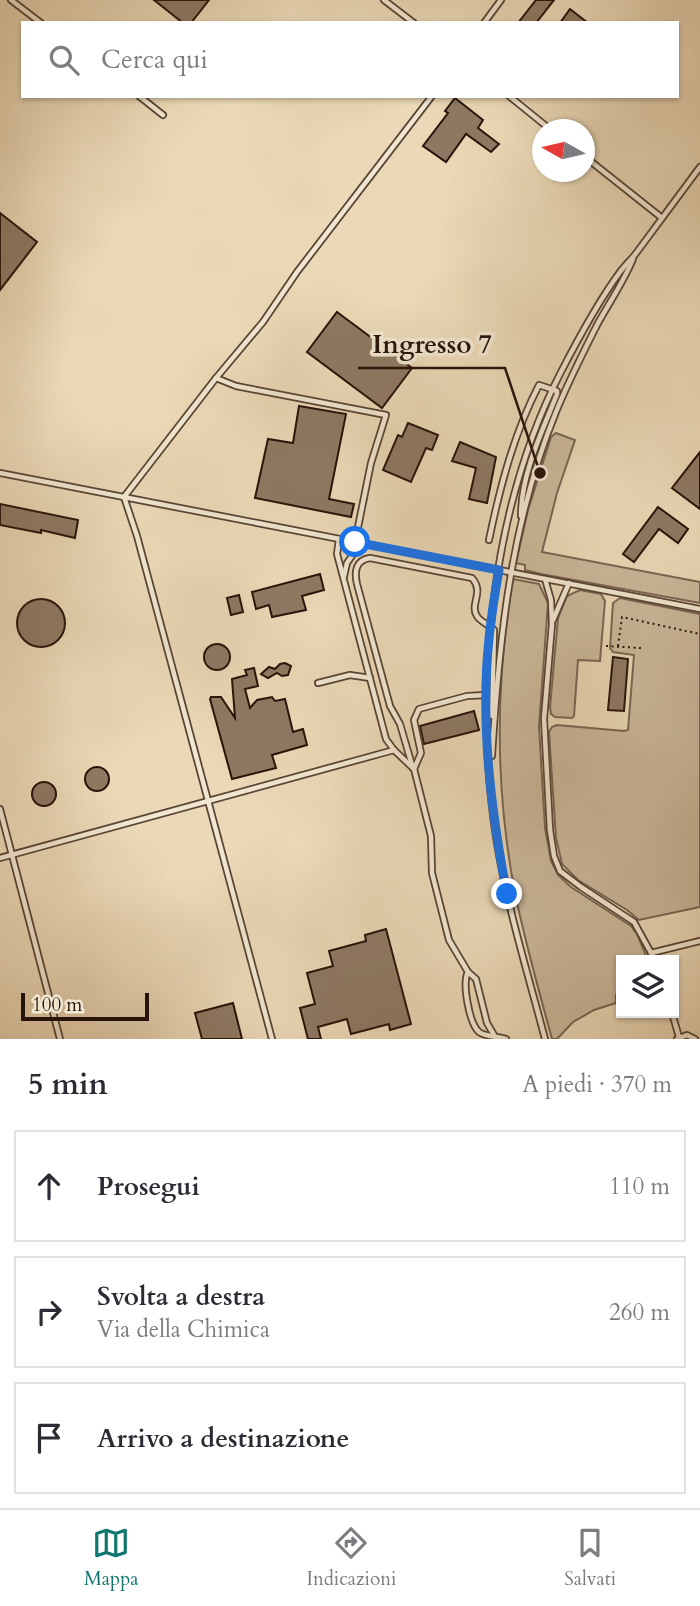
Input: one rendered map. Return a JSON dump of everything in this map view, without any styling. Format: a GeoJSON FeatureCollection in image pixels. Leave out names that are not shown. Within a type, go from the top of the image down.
{"type":"FeatureCollection","features":[{"type":"Feature","properties":{"kind":"lane"},"geometry":{"type":"LineString","coordinates":[[11,0],[38,21]]}},
{"type":"Feature","properties":{"kind":"lane"},"geometry":{"type":"LineString","coordinates":[[384,0],[411,21]]}},
{"type":"Feature","properties":{"kind":"lane"},"geometry":{"type":"LineString","coordinates":[[485,21],[501,0]]}},
{"type":"Feature","properties":{"kind":"lane"},"geometry":{"type":"LineString","coordinates":[[142,98],[163,115]]}},
{"type":"Feature","properties":{"kind":"lane"},"geometry":{"type":"LineString","coordinates":[[124,497],[216,377],[263,322],[297,272],[430,98]]}},
{"type":"Feature","properties":{"kind":"lane"},"geometry":{"type":"LineString","coordinates":[[511,98],[537,119]]}},
{"type":"Feature","properties":{"kind":"lane"},"geometry":{"type":"LineString","coordinates":[[595,165],[662,218]]}},
{"type":"Feature","properties":{"kind":"lane"},"geometry":{"type":"LineString","coordinates":[[545,1039],[507,894],[497,843],[490,778],[486,695],[491,626],[499,570],[514,499],[553,389],[620,271],[635,255],[700,167]]}},
{"type":"Feature","properties":{"kind":"lane"},"geometry":{"type":"LineString","coordinates":[[490,778],[501,636],[521,523],[543,446],[566,390],[635,255]]}},
{"type":"Feature","properties":{"kind":"lane"},"geometry":{"type":"LineString","coordinates":[[216,377],[236,386],[386,415],[371,463],[358,543],[347,563],[344,580]]}},
{"type":"Feature","properties":{"kind":"lane"},"geometry":{"type":"LineString","coordinates":[[489,540],[505,471],[539,385],[557,391],[557,394],[523,492],[521,523]]}},
{"type":"Feature","properties":{"kind":"lane"},"geometry":{"type":"LineString","coordinates":[[0,473],[700,609]]}},
{"type":"Feature","properties":{"kind":"lane"},"geometry":{"type":"LineString","coordinates":[[124,497],[272,1039]]}},
{"type":"Feature","properties":{"kind":"lane"},"geometry":{"type":"LineString","coordinates":[[339,539],[337,554],[386,739],[414,769]]}},
{"type":"Feature","properties":{"kind":"lane"},"geometry":{"type":"LineString","coordinates":[[493,734],[491,699],[494,634],[491,626],[475,613],[479,591],[472,578],[370,558],[361,561],[355,574],[357,584],[390,706],[400,724],[414,769],[431,836],[430,866],[449,940],[468,972],[476,979],[494,1035]]}},
{"type":"Feature","properties":{"kind":"lane"},"geometry":{"type":"LineString","coordinates":[[545,579],[551,600],[552,624],[544,719],[550,830],[554,856],[560,871],[634,922],[651,953],[700,941]]}},
{"type":"Feature","properties":{"kind":"lane"},"geometry":{"type":"LineString","coordinates":[[552,624],[569,583]]}},
{"type":"Feature","properties":{"kind":"lane"},"geometry":{"type":"LineString","coordinates":[[318,683],[350,676],[370,678]]}},
{"type":"Feature","properties":{"kind":"lane"},"geometry":{"type":"LineString","coordinates":[[414,769],[421,753],[414,720],[419,709],[467,696],[486,695]]}},
{"type":"Feature","properties":{"kind":"lane"},"geometry":{"type":"LineString","coordinates":[[0,858],[394,750]]}},
{"type":"Feature","properties":{"kind":"lane"},"geometry":{"type":"LineString","coordinates":[[0,809],[60,1039]]}},
{"type":"Feature","properties":{"kind":"lane"},"geometry":{"type":"LineString","coordinates":[[468,972],[464,985],[474,1025],[481,1034],[506,1039]]}},
{"type":"Feature","properties":{"kind":"lane"},"geometry":{"type":"LineString","coordinates":[[673,1018],[678,1038],[687,1035],[695,1039]]}},
{"type":"Feature","properties":{"kind":"lane"},"geometry":{"type":"LineString","coordinates":[[487,1039],[494,1035]]}},
{"type":"Feature","properties":{"kind":"path"},"geometry":{"type":"LineString","coordinates":[[618,646],[622,617],[700,634]]}},
{"type":"Feature","properties":{"kind":"path"},"geometry":{"type":"LineString","coordinates":[[606,646],[641,648]]}},
{"type":"Feature","properties":{"kind":"shaded area"},"geometry":{"type":"Polygon","coordinates":[[[556,433],[575,440],[557,493],[542,552],[700,582],[700,603],[541,574],[525,570],[525,565],[516,563],[528,510],[551,437],[556,433]]]}},
{"type":"Feature","properties":{"kind":"shaded area"},"geometry":{"type":"Polygon","coordinates":[[[513,579],[539,584],[548,603],[539,727],[545,828],[551,861],[558,875],[571,887],[631,926],[646,955],[616,955],[616,1003],[594,1010],[573,1022],[557,1039],[552,1039],[523,930],[508,854],[500,736],[500,697],[513,579]]]}},
{"type":"Feature","properties":{"kind":"shaded area"},"geometry":{"type":"Polygon","coordinates":[[[580,590],[601,594],[605,601],[600,661],[578,660],[574,716],[555,717],[551,714],[550,707],[558,618],[567,596],[580,590]]]}},
{"type":"Feature","properties":{"kind":"shaded area"},"geometry":{"type":"Polygon","coordinates":[[[620,598],[700,614],[700,907],[639,920],[578,880],[562,864],[556,838],[549,732],[557,725],[628,730],[634,655],[613,652],[610,648],[613,603],[620,598]]]}},
{"type":"Feature","properties":{"kind":"building"},"geometry":{"type":"Polygon","coordinates":[[[154,0],[209,0],[193,21],[180,21],[154,0]]]}},
{"type":"Feature","properties":{"kind":"building"},"geometry":{"type":"Polygon","coordinates":[[[536,0],[554,0],[538,21],[520,21],[536,0]]]}},
{"type":"Feature","properties":{"kind":"building"},"geometry":{"type":"Polygon","coordinates":[[[570,9],[585,21],[561,21],[570,9]]]}},
{"type":"Feature","properties":{"kind":"building"},"geometry":{"type":"Polygon","coordinates":[[[455,98],[483,120],[478,128],[499,144],[491,152],[466,134],[446,162],[423,146],[448,113],[445,111],[455,98]]]}},
{"type":"Feature","properties":{"kind":"building"},"geometry":{"type":"Polygon","coordinates":[[[0,213],[37,242],[0,290],[0,213]]]}},
{"type":"Feature","properties":{"kind":"building"},"geometry":{"type":"Polygon","coordinates":[[[337,312],[412,368],[382,408],[307,352],[337,312]]]}},
{"type":"Feature","properties":{"kind":"building"},"geometry":{"type":"Polygon","coordinates":[[[299,406],[346,414],[329,499],[354,504],[351,517],[255,498],[268,439],[293,443],[299,406]]]}},
{"type":"Feature","properties":{"kind":"building"},"geometry":{"type":"Polygon","coordinates":[[[408,423],[438,435],[432,450],[426,448],[411,482],[383,470],[398,435],[402,437],[408,423]]]}},
{"type":"Feature","properties":{"kind":"building"},"geometry":{"type":"Polygon","coordinates":[[[460,442],[496,457],[487,503],[469,499],[476,468],[452,461],[460,442]]]}},
{"type":"Feature","properties":{"kind":"building"},"geometry":{"type":"Polygon","coordinates":[[[700,452],[700,509],[672,488],[700,452]]]}},
{"type":"Feature","properties":{"kind":"building"},"geometry":{"type":"Polygon","coordinates":[[[0,504],[78,520],[75,538],[0,525],[0,504]]]}},
{"type":"Feature","properties":{"kind":"building"},"geometry":{"type":"Polygon","coordinates":[[[658,507],[688,529],[678,543],[659,529],[634,562],[623,554],[658,507]]]}},
{"type":"Feature","properties":{"kind":"building"},"geometry":{"type":"Polygon","coordinates":[[[320,574],[324,590],[302,596],[306,610],[272,617],[269,605],[256,609],[252,592],[320,574]]]}},
{"type":"Feature","properties":{"kind":"building"},"geometry":{"type":"Polygon","coordinates":[[[239,595],[243,612],[231,615],[227,598],[239,595]]]}},
{"type":"Feature","properties":{"kind":"building"},"geometry":{"type":"Polygon","coordinates":[[[41,599],[58,606],[65,623],[58,640],[41,647],[24,640],[17,623],[24,606],[41,599]]]}},
{"type":"Feature","properties":{"kind":"building"},"geometry":{"type":"Polygon","coordinates":[[[217,644],[226,648],[230,657],[226,666],[217,670],[208,666],[204,657],[208,648],[217,644]]]}},
{"type":"Feature","properties":{"kind":"building"},"geometry":{"type":"Polygon","coordinates":[[[613,657],[628,659],[624,711],[608,710],[613,657]]]}},
{"type":"Feature","properties":{"kind":"building"},"geometry":{"type":"Polygon","coordinates":[[[285,663],[291,666],[288,675],[277,673],[268,678],[261,674],[269,667],[275,669],[285,663]]]}},
{"type":"Feature","properties":{"kind":"building"},"geometry":{"type":"Polygon","coordinates":[[[254,668],[258,686],[245,689],[250,708],[257,700],[272,697],[275,701],[285,699],[293,732],[303,729],[307,745],[272,755],[276,768],[232,779],[210,699],[221,697],[235,718],[232,679],[247,675],[245,670],[254,668]]]}},
{"type":"Feature","properties":{"kind":"building"},"geometry":{"type":"Polygon","coordinates":[[[474,711],[479,730],[424,744],[420,726],[474,711]]]}},
{"type":"Feature","properties":{"kind":"building"},"geometry":{"type":"Polygon","coordinates":[[[97,767],[108,774],[109,779],[102,790],[97,791],[86,784],[85,779],[92,768],[97,767]]]}},
{"type":"Feature","properties":{"kind":"building"},"geometry":{"type":"Polygon","coordinates":[[[44,782],[55,789],[56,794],[49,805],[44,806],[33,799],[32,794],[39,783],[44,782]]]}},
{"type":"Feature","properties":{"kind":"building"},"geometry":{"type":"Polygon","coordinates":[[[386,929],[411,1024],[390,1030],[389,1024],[351,1034],[347,1019],[318,1027],[321,1039],[308,1039],[300,1008],[315,1004],[307,973],[333,966],[329,951],[366,941],[365,935],[386,929]]]}},
{"type":"Feature","properties":{"kind":"building"},"geometry":{"type":"Polygon","coordinates":[[[233,1003],[242,1039],[202,1039],[195,1013],[233,1003]]]}},
{"type":"Feature","properties":{"kind":"place","name":"Ingresso 7"},"geometry":{"type":"Point","coordinates":[540,473]}},
{"type":"Feature","properties":{"kind":"route"},"geometry":{"type":"LineString","coordinates":[[355,542],[499,570],[489,639],[486,695],[490,778],[497,843],[507,894]]}}]}
